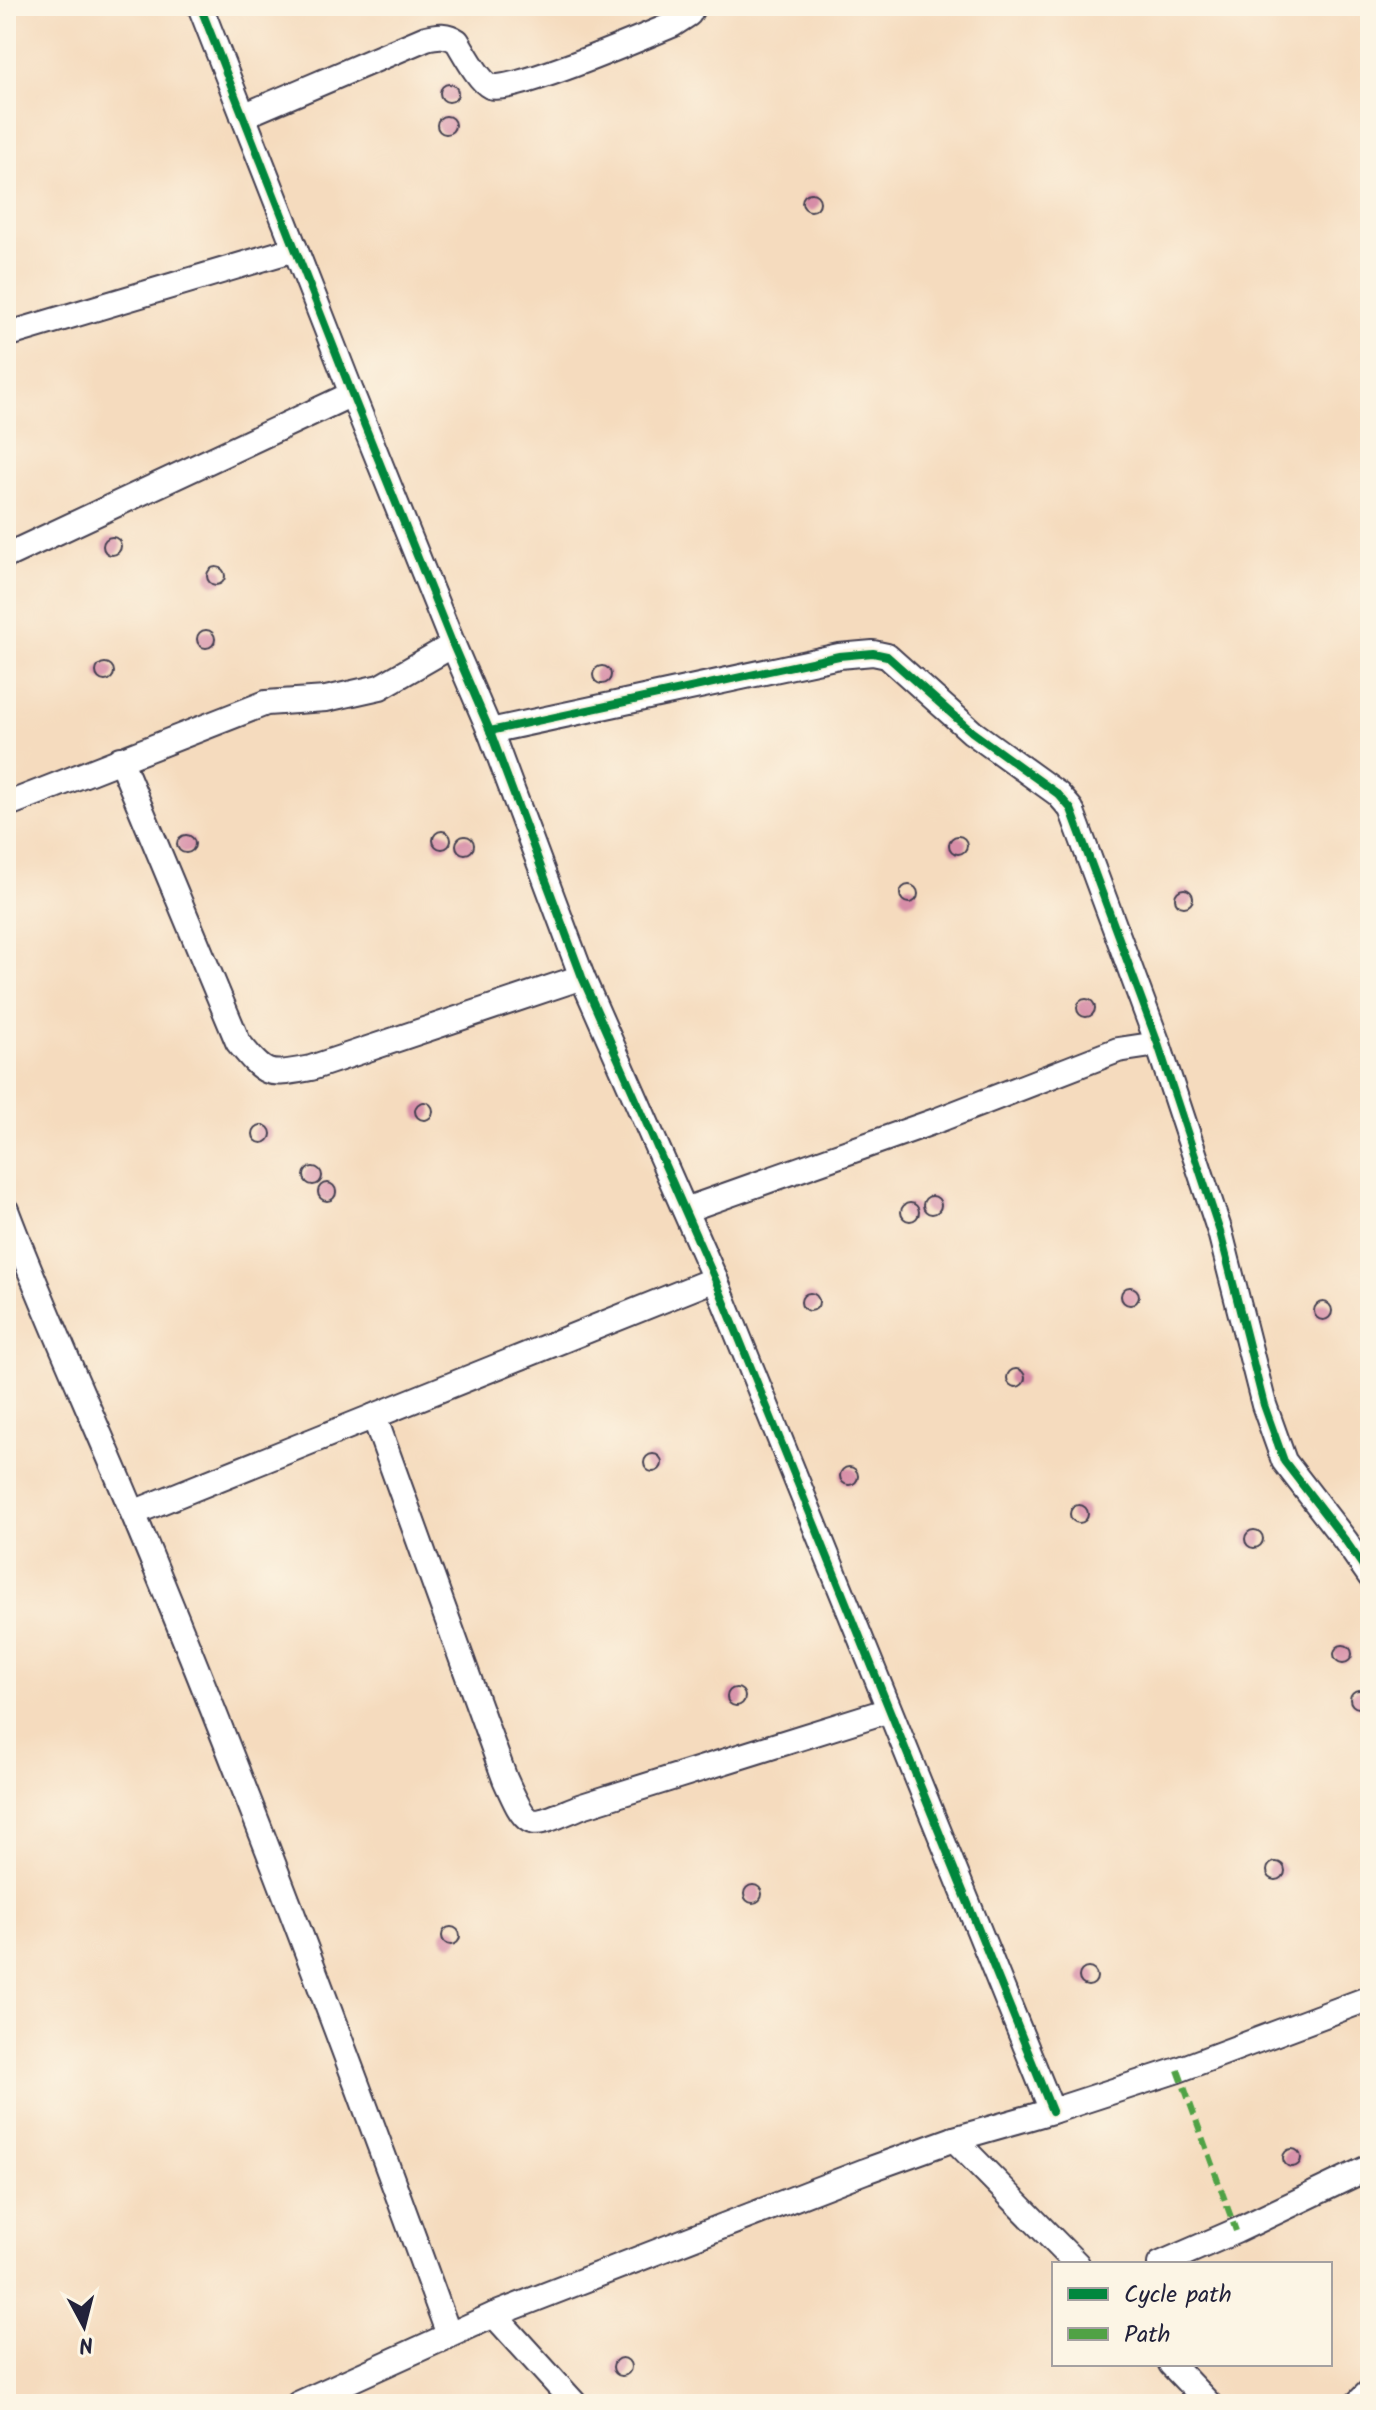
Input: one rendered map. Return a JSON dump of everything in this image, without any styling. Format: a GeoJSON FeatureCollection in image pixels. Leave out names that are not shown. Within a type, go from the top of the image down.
{"type":"FeatureCollection","features":[{"type":"Feature","properties":{"kind":"street"},"geometry":{"type":"LineString","coordinates":[[200,6],[352,394],[490,731],[582,977],[715,1279],[1052,2111]]}},
{"type":"Feature","properties":{"kind":"street"},"geometry":{"type":"LineString","coordinates":[[243,116],[438,35],[457,41],[484,82],[492,87],[502,87],[558,71],[672,25],[689,14],[693,6]]}},
{"type":"Feature","properties":{"kind":"street"},"geometry":{"type":"LineString","coordinates":[[7,331],[295,249]]}},
{"type":"Feature","properties":{"kind":"street"},"geometry":{"type":"LineString","coordinates":[[6,556],[352,394]]}},
{"type":"Feature","properties":{"kind":"street"},"geometry":{"type":"LineString","coordinates":[[6,805],[266,703],[326,699],[380,687],[453,645]]}},
{"type":"Feature","properties":{"kind":"street"},"geometry":{"type":"LineString","coordinates":[[490,731],[839,656],[873,653],[887,656],[972,732],[1058,794],[1071,809],[1158,1044],[1220,1232],[1264,1405],[1284,1461],[1370,1576]]}},
{"type":"Feature","properties":{"kind":"street"},"geometry":{"type":"LineString","coordinates":[[120,759],[238,1042],[261,1070],[279,1074],[311,1068],[582,977]]}},
{"type":"Feature","properties":{"kind":"street"},"geometry":{"type":"LineString","coordinates":[[685,1210],[938,1120],[1118,1050],[1158,1044]]}},
{"type":"Feature","properties":{"kind":"street"},"geometry":{"type":"LineString","coordinates":[[6,1210],[133,1513],[349,2060],[449,2335]]}},
{"type":"Feature","properties":{"kind":"street"},"geometry":{"type":"LineString","coordinates":[[133,1513],[715,1279]]}},
{"type":"Feature","properties":{"kind":"street"},"geometry":{"type":"LineString","coordinates":[[374,1416],[505,1779],[523,1818],[530,1822],[541,1822],[582,1806],[889,1710]]}},
{"type":"Feature","properties":{"kind":"street"},"geometry":{"type":"LineString","coordinates":[[298,2404],[494,2315],[694,2236],[954,2139],[1178,2070],[1370,1998]]}},
{"type":"Feature","properties":{"kind":"street"},"geometry":{"type":"LineString","coordinates":[[954,2139],[1075,2262]]}},
{"type":"Feature","properties":{"kind":"street"},"geometry":{"type":"LineString","coordinates":[[1165,2262],[1370,2167]]}},
{"type":"Feature","properties":{"kind":"street"},"geometry":{"type":"LineString","coordinates":[[494,2315],[575,2404]]}},
{"type":"Feature","properties":{"kind":"street"},"geometry":{"type":"LineString","coordinates":[[1172,2366],[1198,2401]]}},
{"type":"Feature","properties":{"kind":"street"},"geometry":{"type":"LineString","coordinates":[[1357,2404],[1370,2391]]}},
{"type":"Feature","properties":{"kind":"building"},"geometry":{"type":"Polygon","coordinates":[[[445,84],[453,84],[458,93],[456,100],[445,102],[440,97],[440,89],[445,84]]]}},
{"type":"Feature","properties":{"kind":"building"},"geometry":{"type":"Polygon","coordinates":[[[442,116],[450,116],[455,125],[453,132],[442,134],[437,129],[437,121],[442,116]]]}},
{"type":"Feature","properties":{"kind":"building"},"geometry":{"type":"Polygon","coordinates":[[[807,193],[815,193],[820,202],[818,209],[807,211],[802,206],[802,198],[807,193]]]}},
{"type":"Feature","properties":{"kind":"building"},"geometry":{"type":"Polygon","coordinates":[[[112,537],[119,539],[119,553],[112,555],[105,553],[103,546],[105,539],[112,537]]]}},
{"type":"Feature","properties":{"kind":"building"},"geometry":{"type":"Polygon","coordinates":[[[212,567],[220,567],[225,576],[223,583],[212,585],[207,580],[207,572],[212,567]]]}},
{"type":"Feature","properties":{"kind":"building"},"geometry":{"type":"Polygon","coordinates":[[[206,630],[213,632],[213,646],[206,648],[199,646],[197,639],[199,632],[206,630]]]}},
{"type":"Feature","properties":{"kind":"building"},"geometry":{"type":"Polygon","coordinates":[[[101,663],[109,663],[114,672],[112,679],[101,681],[96,676],[96,668],[101,663]]]}},
{"type":"Feature","properties":{"kind":"building"},"geometry":{"type":"Polygon","coordinates":[[[598,666],[606,666],[611,675],[609,682],[598,684],[593,679],[593,671],[598,666]]]}},
{"type":"Feature","properties":{"kind":"building"},"geometry":{"type":"Polygon","coordinates":[[[438,831],[446,831],[451,840],[449,847],[438,849],[433,844],[433,836],[438,831]]]}},
{"type":"Feature","properties":{"kind":"building"},"geometry":{"type":"Polygon","coordinates":[[[182,835],[190,835],[195,844],[193,851],[182,853],[177,848],[177,840],[182,835]]]}},
{"type":"Feature","properties":{"kind":"building"},"geometry":{"type":"Polygon","coordinates":[[[461,836],[469,836],[474,845],[472,852],[461,854],[456,849],[456,841],[461,836]]]}},
{"type":"Feature","properties":{"kind":"building"},"geometry":{"type":"Polygon","coordinates":[[[954,836],[962,836],[967,845],[965,852],[954,854],[949,849],[949,841],[954,836]]]}},
{"type":"Feature","properties":{"kind":"building"},"geometry":{"type":"Polygon","coordinates":[[[905,885],[913,885],[918,894],[916,901],[905,903],[900,898],[900,890],[905,885]]]}},
{"type":"Feature","properties":{"kind":"building"},"geometry":{"type":"Polygon","coordinates":[[[1180,889],[1188,889],[1193,898],[1191,905],[1180,907],[1175,902],[1175,894],[1180,889]]]}},
{"type":"Feature","properties":{"kind":"building"},"geometry":{"type":"Polygon","coordinates":[[[1082,999],[1090,999],[1095,1008],[1093,1015],[1082,1017],[1077,1012],[1077,1004],[1082,999]]]}},
{"type":"Feature","properties":{"kind":"building"},"geometry":{"type":"Polygon","coordinates":[[[424,1102],[431,1104],[431,1118],[424,1120],[417,1118],[415,1111],[417,1104],[424,1102]]]}},
{"type":"Feature","properties":{"kind":"building"},"geometry":{"type":"Polygon","coordinates":[[[258,1125],[266,1125],[271,1134],[269,1141],[258,1143],[253,1138],[253,1130],[258,1125]]]}},
{"type":"Feature","properties":{"kind":"building"},"geometry":{"type":"Polygon","coordinates":[[[313,1167],[322,1176],[313,1185],[304,1176],[313,1167]]]}},
{"type":"Feature","properties":{"kind":"building"},"geometry":{"type":"Polygon","coordinates":[[[327,1183],[334,1185],[334,1199],[327,1201],[320,1199],[318,1192],[320,1185],[327,1183]]]}},
{"type":"Feature","properties":{"kind":"building"},"geometry":{"type":"Polygon","coordinates":[[[928,1196],[936,1196],[941,1205],[939,1212],[928,1214],[923,1209],[923,1201],[928,1196]]]}},
{"type":"Feature","properties":{"kind":"building"},"geometry":{"type":"Polygon","coordinates":[[[906,1203],[914,1203],[919,1212],[917,1219],[906,1221],[901,1216],[901,1208],[906,1203]]]}},
{"type":"Feature","properties":{"kind":"building"},"geometry":{"type":"Polygon","coordinates":[[[1126,1287],[1134,1287],[1139,1296],[1137,1303],[1126,1305],[1121,1300],[1121,1292],[1126,1287]]]}},
{"type":"Feature","properties":{"kind":"building"},"geometry":{"type":"Polygon","coordinates":[[[806,1293],[814,1293],[819,1302],[817,1309],[806,1311],[801,1306],[801,1298],[806,1293]]]}},
{"type":"Feature","properties":{"kind":"building"},"geometry":{"type":"Polygon","coordinates":[[[1323,1302],[1330,1304],[1330,1318],[1323,1320],[1316,1318],[1314,1311],[1316,1304],[1323,1302]]]}},
{"type":"Feature","properties":{"kind":"building"},"geometry":{"type":"Polygon","coordinates":[[[1012,1369],[1020,1369],[1025,1378],[1023,1385],[1012,1387],[1007,1382],[1007,1374],[1012,1369]]]}},
{"type":"Feature","properties":{"kind":"building"},"geometry":{"type":"Polygon","coordinates":[[[649,1454],[657,1454],[662,1463],[660,1470],[649,1472],[644,1467],[644,1459],[649,1454]]]}},
{"type":"Feature","properties":{"kind":"building"},"geometry":{"type":"Polygon","coordinates":[[[845,1467],[853,1467],[858,1476],[856,1483],[845,1485],[840,1480],[840,1472],[845,1467]]]}},
{"type":"Feature","properties":{"kind":"building"},"geometry":{"type":"Polygon","coordinates":[[[1075,1505],[1083,1505],[1088,1514],[1086,1521],[1075,1523],[1070,1518],[1070,1510],[1075,1505]]]}},
{"type":"Feature","properties":{"kind":"building"},"geometry":{"type":"Polygon","coordinates":[[[1250,1530],[1258,1530],[1263,1539],[1261,1546],[1250,1548],[1245,1543],[1245,1535],[1250,1530]]]}},
{"type":"Feature","properties":{"kind":"building"},"geometry":{"type":"Polygon","coordinates":[[[1339,1645],[1347,1645],[1352,1654],[1350,1661],[1339,1663],[1334,1658],[1334,1650],[1339,1645]]]}},
{"type":"Feature","properties":{"kind":"building"},"geometry":{"type":"Polygon","coordinates":[[[732,1688],[740,1688],[745,1697],[743,1704],[732,1706],[727,1701],[727,1693],[732,1688]]]}},
{"type":"Feature","properties":{"kind":"building"},"geometry":{"type":"Polygon","coordinates":[[[1355,1690],[1363,1690],[1368,1699],[1366,1706],[1355,1708],[1350,1703],[1350,1695],[1355,1690]]]}},
{"type":"Feature","properties":{"kind":"building"},"geometry":{"type":"Polygon","coordinates":[[[1272,1862],[1280,1862],[1285,1871],[1283,1878],[1272,1880],[1267,1875],[1267,1867],[1272,1862]]]}},
{"type":"Feature","properties":{"kind":"building"},"geometry":{"type":"Polygon","coordinates":[[[749,1885],[757,1885],[762,1894],[760,1901],[749,1903],[744,1898],[744,1890],[749,1885]]]}},
{"type":"Feature","properties":{"kind":"building"},"geometry":{"type":"Polygon","coordinates":[[[447,1927],[455,1927],[460,1936],[458,1943],[447,1945],[442,1940],[442,1932],[447,1927]]]}},
{"type":"Feature","properties":{"kind":"building"},"geometry":{"type":"Polygon","coordinates":[[[1088,1968],[1095,1970],[1095,1984],[1088,1986],[1081,1984],[1079,1977],[1081,1970],[1088,1968]]]}},
{"type":"Feature","properties":{"kind":"building"},"geometry":{"type":"Polygon","coordinates":[[[1288,2149],[1296,2149],[1301,2158],[1299,2165],[1288,2167],[1283,2162],[1283,2154],[1288,2149]]]}},
{"type":"Feature","properties":{"kind":"building"},"geometry":{"type":"Polygon","coordinates":[[[618,2358],[626,2358],[631,2367],[629,2374],[618,2376],[613,2371],[613,2363],[618,2358]]]}},
{"type":"Feature","properties":{"kind":"marked path"},"geometry":{"type":"LineString","coordinates":[[1178,2070],[1236,2231]]}},
{"type":"Feature","properties":{"kind":"cycle path"},"geometry":{"type":"LineString","coordinates":[[200,6],[352,394],[490,731],[582,977],[715,1279],[1052,2111]]}},
{"type":"Feature","properties":{"kind":"cycle path"},"geometry":{"type":"LineString","coordinates":[[490,731],[839,656],[873,653],[887,656],[972,732],[1058,794],[1071,809],[1158,1044],[1220,1232],[1264,1405],[1284,1461],[1370,1576]]}}]}
